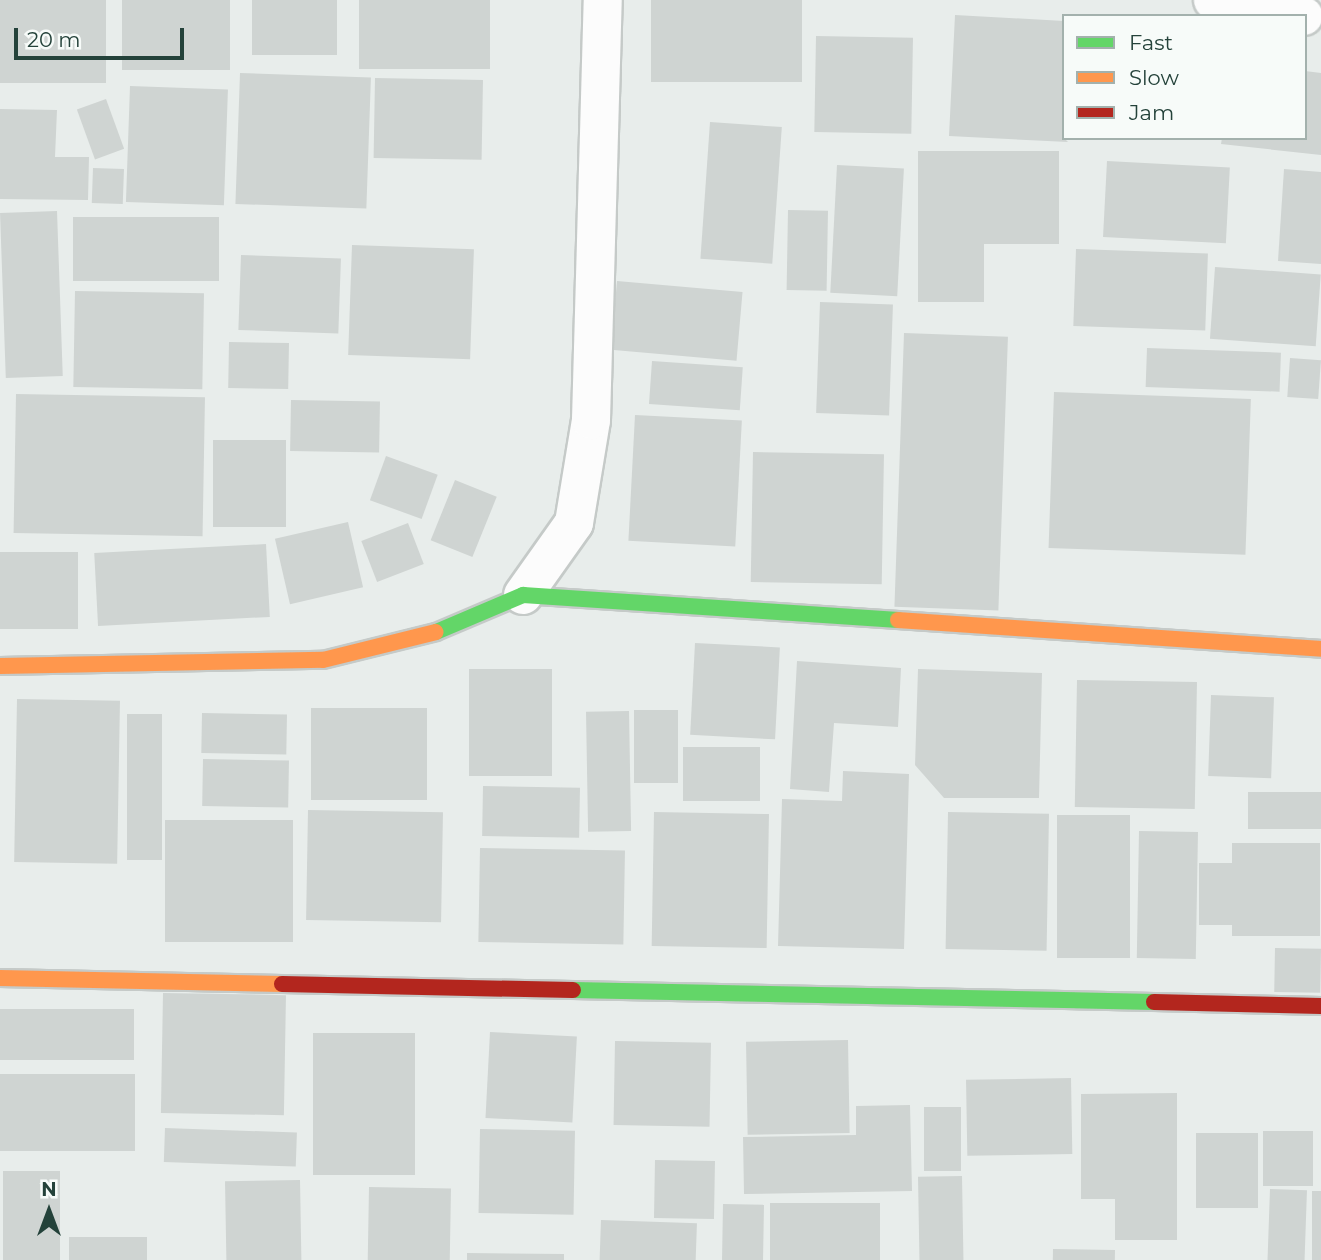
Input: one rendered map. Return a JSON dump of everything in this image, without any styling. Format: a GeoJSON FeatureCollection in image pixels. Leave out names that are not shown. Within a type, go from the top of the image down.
{"type":"FeatureCollection","features":[{"type":"Feature","properties":{"kind":"street"},"geometry":{"type":"LineString","coordinates":[[523,595],[574,523],[592,420],[604,0]]}},
{"type":"Feature","properties":{"kind":"street"},"geometry":{"type":"LineString","coordinates":[[1213,0],[1293,14]]}},
{"type":"Feature","properties":{"kind":"street"},"geometry":{"type":"LineString","coordinates":[[0,666],[323,660],[432,634],[523,595],[1321,649]]}},
{"type":"Feature","properties":{"kind":"street"},"geometry":{"type":"LineString","coordinates":[[0,978],[1321,1006]]}},
{"type":"Feature","properties":{"kind":"building"},"geometry":{"type":"Polygon","coordinates":[[[0,0],[106,0],[106,83],[0,83],[0,0]]]}},
{"type":"Feature","properties":{"kind":"building"},"geometry":{"type":"Polygon","coordinates":[[[122,0],[230,0],[230,70],[122,70],[122,0]]]}},
{"type":"Feature","properties":{"kind":"building"},"geometry":{"type":"Polygon","coordinates":[[[252,0],[337,0],[337,55],[252,55],[252,0]]]}},
{"type":"Feature","properties":{"kind":"building"},"geometry":{"type":"Polygon","coordinates":[[[359,0],[490,0],[490,69],[359,69],[359,0]]]}},
{"type":"Feature","properties":{"kind":"building"},"geometry":{"type":"Polygon","coordinates":[[[651,0],[802,0],[802,82],[651,82],[651,0]]]}},
{"type":"Feature","properties":{"kind":"building"},"geometry":{"type":"Polygon","coordinates":[[[955,15],[1062,21],[1062,140],[1068,142],[949,136],[955,15]]]}},
{"type":"Feature","properties":{"kind":"building"},"geometry":{"type":"Polygon","coordinates":[[[816,36],[913,38],[911,134],[814,132],[816,36]]]}},
{"type":"Feature","properties":{"kind":"building"},"geometry":{"type":"Polygon","coordinates":[[[1307,71],[1321,73],[1321,155],[1221,144],[1222,140],[1307,140],[1307,71]]]}},
{"type":"Feature","properties":{"kind":"building"},"geometry":{"type":"Polygon","coordinates":[[[240,73],[371,78],[366,208],[235,204],[240,73]]]}},
{"type":"Feature","properties":{"kind":"building"},"geometry":{"type":"Polygon","coordinates":[[[375,78],[483,80],[482,160],[374,158],[375,78]]]}},
{"type":"Feature","properties":{"kind":"building"},"geometry":{"type":"Polygon","coordinates":[[[130,86],[228,89],[224,205],[126,202],[130,86]]]}},
{"type":"Feature","properties":{"kind":"building"},"geometry":{"type":"Polygon","coordinates":[[[106,99],[124,149],[95,159],[77,110],[106,99]]]}},
{"type":"Feature","properties":{"kind":"building"},"geometry":{"type":"Polygon","coordinates":[[[0,109],[57,110],[55,157],[89,157],[88,200],[0,199],[0,109]]]}},
{"type":"Feature","properties":{"kind":"building"},"geometry":{"type":"Polygon","coordinates":[[[710,122],[782,127],[772,264],[700,259],[710,122]]]}},
{"type":"Feature","properties":{"kind":"building"},"geometry":{"type":"Polygon","coordinates":[[[918,151],[1059,151],[1059,244],[984,244],[984,302],[918,302],[918,151]]]}},
{"type":"Feature","properties":{"kind":"building"},"geometry":{"type":"Polygon","coordinates":[[[1107,161],[1230,167],[1226,243],[1103,237],[1107,161]]]}},
{"type":"Feature","properties":{"kind":"building"},"geometry":{"type":"Polygon","coordinates":[[[837,165],[904,169],[897,296],[830,293],[837,165]]]}},
{"type":"Feature","properties":{"kind":"building"},"geometry":{"type":"Polygon","coordinates":[[[93,168],[124,169],[123,204],[92,203],[93,168]]]}},
{"type":"Feature","properties":{"kind":"building"},"geometry":{"type":"Polygon","coordinates":[[[1284,169],[1321,172],[1321,264],[1278,261],[1284,169]]]}},
{"type":"Feature","properties":{"kind":"building"},"geometry":{"type":"Polygon","coordinates":[[[788,210],[828,211],[827,291],[787,290],[788,210]]]}},
{"type":"Feature","properties":{"kind":"building"},"geometry":{"type":"Polygon","coordinates":[[[57,211],[63,376],[6,378],[0,213],[57,211]]]}},
{"type":"Feature","properties":{"kind":"building"},"geometry":{"type":"Polygon","coordinates":[[[73,217],[219,217],[219,281],[73,281],[73,217]]]}},
{"type":"Feature","properties":{"kind":"building"},"geometry":{"type":"Polygon","coordinates":[[[352,245],[474,249],[470,359],[348,355],[352,245]]]}},
{"type":"Feature","properties":{"kind":"building"},"geometry":{"type":"Polygon","coordinates":[[[1076,249],[1208,254],[1205,331],[1073,326],[1076,249]]]}},
{"type":"Feature","properties":{"kind":"building"},"geometry":{"type":"Polygon","coordinates":[[[241,255],[341,258],[338,333],[238,330],[241,255]]]}},
{"type":"Feature","properties":{"kind":"building"},"geometry":{"type":"Polygon","coordinates":[[[1215,267],[1321,274],[1316,346],[1210,339],[1215,267]]]}},
{"type":"Feature","properties":{"kind":"building"},"geometry":{"type":"Polygon","coordinates":[[[617,281],[743,292],[737,361],[611,350],[617,281]]]}},
{"type":"Feature","properties":{"kind":"building"},"geometry":{"type":"Polygon","coordinates":[[[75,291],[204,293],[202,389],[73,387],[75,291]]]}},
{"type":"Feature","properties":{"kind":"building"},"geometry":{"type":"Polygon","coordinates":[[[820,302],[893,305],[889,415],[816,413],[820,302]]]}},
{"type":"Feature","properties":{"kind":"building"},"geometry":{"type":"Polygon","coordinates":[[[904,333],[1008,337],[998,610],[894,607],[904,333]]]}},
{"type":"Feature","properties":{"kind":"building"},"geometry":{"type":"Polygon","coordinates":[[[229,342],[289,343],[288,389],[228,388],[229,342]]]}},
{"type":"Feature","properties":{"kind":"building"},"geometry":{"type":"Polygon","coordinates":[[[1147,348],[1281,353],[1280,392],[1146,387],[1147,348]]]}},
{"type":"Feature","properties":{"kind":"building"},"geometry":{"type":"Polygon","coordinates":[[[1290,358],[1321,360],[1318,399],[1287,397],[1290,358]]]}},
{"type":"Feature","properties":{"kind":"building"},"geometry":{"type":"Polygon","coordinates":[[[652,361],[743,367],[740,410],[649,404],[652,361]]]}},
{"type":"Feature","properties":{"kind":"building"},"geometry":{"type":"Polygon","coordinates":[[[1054,392],[1251,399],[1245,555],[1049,548],[1054,392]]]}},
{"type":"Feature","properties":{"kind":"building"},"geometry":{"type":"Polygon","coordinates":[[[16,394],[205,397],[203,536],[14,533],[16,394]]]}},
{"type":"Feature","properties":{"kind":"building"},"geometry":{"type":"Polygon","coordinates":[[[291,400],[380,402],[379,453],[290,451],[291,400]]]}},
{"type":"Feature","properties":{"kind":"building"},"geometry":{"type":"Polygon","coordinates":[[[635,415],[742,421],[735,546],[628,541],[635,415]]]}},
{"type":"Feature","properties":{"kind":"building"},"geometry":{"type":"Polygon","coordinates":[[[213,440],[286,440],[286,527],[213,527],[213,440]]]}},
{"type":"Feature","properties":{"kind":"building"},"geometry":{"type":"Polygon","coordinates":[[[753,452],[884,454],[882,584],[751,582],[753,452]]]}},
{"type":"Feature","properties":{"kind":"building"},"geometry":{"type":"Polygon","coordinates":[[[386,456],[438,475],[422,519],[370,500],[386,456]]]}},
{"type":"Feature","properties":{"kind":"building"},"geometry":{"type":"Polygon","coordinates":[[[455,480],[497,497],[472,557],[431,540],[455,480]]]}},
{"type":"Feature","properties":{"kind":"building"},"geometry":{"type":"Polygon","coordinates":[[[348,522],[363,587],[290,604],[275,539],[348,522]]]}},
{"type":"Feature","properties":{"kind":"building"},"geometry":{"type":"Polygon","coordinates":[[[408,523],[424,564],[377,582],[361,541],[408,523]]]}},
{"type":"Feature","properties":{"kind":"building"},"geometry":{"type":"Polygon","coordinates":[[[266,544],[270,617],[98,626],[94,553],[266,544]]]}},
{"type":"Feature","properties":{"kind":"building"},"geometry":{"type":"Polygon","coordinates":[[[0,552],[78,552],[78,629],[0,629],[0,552]]]}},
{"type":"Feature","properties":{"kind":"building"},"geometry":{"type":"Polygon","coordinates":[[[695,643],[780,647],[775,739],[690,735],[695,643]]]}},
{"type":"Feature","properties":{"kind":"building"},"geometry":{"type":"Polygon","coordinates":[[[797,661],[901,668],[898,727],[834,723],[829,792],[790,789],[797,661]]]}},
{"type":"Feature","properties":{"kind":"building"},"geometry":{"type":"Polygon","coordinates":[[[469,669],[552,669],[552,776],[469,776],[469,669]]]}},
{"type":"Feature","properties":{"kind":"building"},"geometry":{"type":"Polygon","coordinates":[[[918,669],[1042,673],[1039,798],[944,798],[915,765],[918,669]]]}},
{"type":"Feature","properties":{"kind":"building"},"geometry":{"type":"Polygon","coordinates":[[[1077,680],[1197,682],[1195,809],[1075,807],[1077,680]]]}},
{"type":"Feature","properties":{"kind":"building"},"geometry":{"type":"Polygon","coordinates":[[[1211,695],[1274,697],[1271,778],[1208,776],[1211,695]]]}},
{"type":"Feature","properties":{"kind":"building"},"geometry":{"type":"Polygon","coordinates":[[[17,699],[120,701],[117,864],[14,862],[17,699]]]}},
{"type":"Feature","properties":{"kind":"building"},"geometry":{"type":"Polygon","coordinates":[[[311,708],[427,708],[427,800],[311,800],[311,708]]]}},
{"type":"Feature","properties":{"kind":"building"},"geometry":{"type":"Polygon","coordinates":[[[634,710],[678,710],[678,783],[634,783],[634,710]]]}},
{"type":"Feature","properties":{"kind":"building"},"geometry":{"type":"Polygon","coordinates":[[[629,711],[631,831],[588,832],[586,712],[629,711]]]}},
{"type":"Feature","properties":{"kind":"building"},"geometry":{"type":"Polygon","coordinates":[[[202,713],[287,714],[286,754],[201,753],[202,713]]]}},
{"type":"Feature","properties":{"kind":"building"},"geometry":{"type":"Polygon","coordinates":[[[127,714],[162,714],[162,860],[127,860],[127,714]]]}},
{"type":"Feature","properties":{"kind":"building"},"geometry":{"type":"Polygon","coordinates":[[[683,747],[760,747],[760,801],[683,801],[683,747]]]}},
{"type":"Feature","properties":{"kind":"building"},"geometry":{"type":"Polygon","coordinates":[[[203,759],[289,761],[288,807],[202,806],[203,759]]]}},
{"type":"Feature","properties":{"kind":"building"},"geometry":{"type":"Polygon","coordinates":[[[843,771],[909,774],[904,949],[778,946],[782,799],[842,801],[843,771]]]}},
{"type":"Feature","properties":{"kind":"building"},"geometry":{"type":"Polygon","coordinates":[[[483,786],[580,788],[579,838],[482,836],[483,786]]]}},
{"type":"Feature","properties":{"kind":"building"},"geometry":{"type":"Polygon","coordinates":[[[1248,792],[1321,792],[1321,829],[1248,829],[1248,792]]]}},
{"type":"Feature","properties":{"kind":"building"},"geometry":{"type":"Polygon","coordinates":[[[308,810],[443,812],[441,922],[306,920],[308,810]]]}},
{"type":"Feature","properties":{"kind":"building"},"geometry":{"type":"Polygon","coordinates":[[[654,812],[769,814],[767,948],[652,946],[654,812]]]}},
{"type":"Feature","properties":{"kind":"building"},"geometry":{"type":"Polygon","coordinates":[[[948,812],[1049,814],[1047,951],[946,949],[948,812]]]}},
{"type":"Feature","properties":{"kind":"building"},"geometry":{"type":"Polygon","coordinates":[[[1057,815],[1130,815],[1130,958],[1057,958],[1057,815]]]}},
{"type":"Feature","properties":{"kind":"building"},"geometry":{"type":"Polygon","coordinates":[[[165,820],[293,820],[293,942],[165,942],[165,820]]]}},
{"type":"Feature","properties":{"kind":"building"},"geometry":{"type":"Polygon","coordinates":[[[1139,831],[1198,832],[1196,959],[1137,958],[1139,831]]]}},
{"type":"Feature","properties":{"kind":"building"},"geometry":{"type":"Polygon","coordinates":[[[1232,843],[1320,843],[1320,936],[1232,936],[1232,925],[1199,925],[1199,863],[1232,863],[1232,843]]]}},
{"type":"Feature","properties":{"kind":"building"},"geometry":{"type":"Polygon","coordinates":[[[480,848],[625,851],[623,945],[478,942],[480,848]]]}},
{"type":"Feature","properties":{"kind":"building"},"geometry":{"type":"Polygon","coordinates":[[[1275,948],[1321,949],[1320,993],[1274,992],[1275,948]]]}},
{"type":"Feature","properties":{"kind":"building"},"geometry":{"type":"Polygon","coordinates":[[[163,993],[286,995],[284,1115],[161,1113],[163,993]]]}},
{"type":"Feature","properties":{"kind":"building"},"geometry":{"type":"Polygon","coordinates":[[[0,1009],[134,1009],[134,1060],[0,1060],[0,1009]]]}},
{"type":"Feature","properties":{"kind":"building"},"geometry":{"type":"Polygon","coordinates":[[[490,1032],[577,1037],[572,1122],[485,1118],[490,1032]]]}},
{"type":"Feature","properties":{"kind":"building"},"geometry":{"type":"Polygon","coordinates":[[[313,1033],[415,1033],[415,1175],[313,1175],[313,1033]]]}},
{"type":"Feature","properties":{"kind":"building"},"geometry":{"type":"Polygon","coordinates":[[[848,1040],[850,1133],[748,1135],[746,1042],[848,1040]]]}},
{"type":"Feature","properties":{"kind":"building"},"geometry":{"type":"Polygon","coordinates":[[[615,1041],[711,1043],[710,1127],[614,1125],[615,1041]]]}},
{"type":"Feature","properties":{"kind":"building"},"geometry":{"type":"Polygon","coordinates":[[[0,1074],[135,1074],[135,1151],[0,1151],[0,1074]]]}},
{"type":"Feature","properties":{"kind":"building"},"geometry":{"type":"Polygon","coordinates":[[[1071,1078],[1072,1154],[967,1156],[966,1080],[1071,1078]]]}},
{"type":"Feature","properties":{"kind":"building"},"geometry":{"type":"Polygon","coordinates":[[[1177,1093],[1177,1240],[1115,1240],[1115,1199],[1081,1199],[1081,1094],[1177,1093]]]}},
{"type":"Feature","properties":{"kind":"building"},"geometry":{"type":"Polygon","coordinates":[[[910,1105],[912,1191],[744,1194],[743,1137],[856,1135],[856,1106],[910,1105]]]}},
{"type":"Feature","properties":{"kind":"building"},"geometry":{"type":"Polygon","coordinates":[[[924,1107],[961,1107],[961,1171],[924,1171],[924,1107]]]}},
{"type":"Feature","properties":{"kind":"building"},"geometry":{"type":"Polygon","coordinates":[[[165,1128],[297,1133],[296,1167],[164,1162],[165,1128]]]}},
{"type":"Feature","properties":{"kind":"building"},"geometry":{"type":"Polygon","coordinates":[[[480,1129],[575,1131],[574,1215],[479,1213],[480,1129]]]}},
{"type":"Feature","properties":{"kind":"building"},"geometry":{"type":"Polygon","coordinates":[[[1263,1131],[1313,1131],[1313,1186],[1263,1186],[1263,1131]]]}},
{"type":"Feature","properties":{"kind":"building"},"geometry":{"type":"Polygon","coordinates":[[[1196,1133],[1258,1133],[1258,1208],[1196,1208],[1196,1133]]]}},
{"type":"Feature","properties":{"kind":"building"},"geometry":{"type":"Polygon","coordinates":[[[655,1160],[715,1161],[714,1219],[654,1218],[655,1160]]]}},
{"type":"Feature","properties":{"kind":"building"},"geometry":{"type":"Polygon","coordinates":[[[3,1171],[60,1171],[60,1260],[3,1260],[3,1171]]]}},
{"type":"Feature","properties":{"kind":"building"},"geometry":{"type":"Polygon","coordinates":[[[962,1176],[963,1260],[919,1260],[918,1177],[962,1176]]]}},
{"type":"Feature","properties":{"kind":"building"},"geometry":{"type":"Polygon","coordinates":[[[300,1180],[301,1260],[226,1260],[225,1181],[300,1180]]]}},
{"type":"Feature","properties":{"kind":"building"},"geometry":{"type":"Polygon","coordinates":[[[369,1187],[451,1188],[450,1260],[368,1260],[369,1187]]]}},
{"type":"Feature","properties":{"kind":"building"},"geometry":{"type":"Polygon","coordinates":[[[1270,1189],[1307,1190],[1305,1260],[1268,1260],[1270,1189]]]}},
{"type":"Feature","properties":{"kind":"building"},"geometry":{"type":"Polygon","coordinates":[[[1312,1191],[1321,1191],[1321,1260],[1312,1260],[1312,1191]]]}},
{"type":"Feature","properties":{"kind":"building"},"geometry":{"type":"Polygon","coordinates":[[[770,1203],[880,1203],[880,1260],[770,1260],[770,1203]]]}},
{"type":"Feature","properties":{"kind":"building"},"geometry":{"type":"Polygon","coordinates":[[[723,1204],[764,1205],[763,1260],[722,1260],[723,1204]]]}},
{"type":"Feature","properties":{"kind":"building"},"geometry":{"type":"Polygon","coordinates":[[[601,1220],[697,1223],[696,1260],[600,1260],[601,1220]]]}},
{"type":"Feature","properties":{"kind":"building"},"geometry":{"type":"Polygon","coordinates":[[[69,1237],[147,1237],[147,1260],[69,1260],[69,1237]]]}},
{"type":"Feature","properties":{"kind":"building"},"geometry":{"type":"Polygon","coordinates":[[[1053,1249],[1115,1250],[1115,1260],[1053,1260],[1053,1249]]]}},
{"type":"Feature","properties":{"kind":"building"},"geometry":{"type":"Polygon","coordinates":[[[467,1253],[564,1254],[564,1260],[467,1260],[467,1253]]]}},
{"type":"Feature","properties":{"kind":"traffic: fast"},"geometry":{"type":"LineString","coordinates":[[436,632],[523,595],[898,620]]}},
{"type":"Feature","properties":{"kind":"traffic: fast"},"geometry":{"type":"LineString","coordinates":[[573,990],[1154,1002]]}},
{"type":"Feature","properties":{"kind":"traffic: slow"},"geometry":{"type":"LineString","coordinates":[[898,620],[1321,649]]}},
{"type":"Feature","properties":{"kind":"traffic: slow"},"geometry":{"type":"LineString","coordinates":[[0,666],[323,660],[436,632]]}},
{"type":"Feature","properties":{"kind":"traffic: slow"},"geometry":{"type":"LineString","coordinates":[[0,978],[282,984]]}},
{"type":"Feature","properties":{"kind":"traffic: jam"},"geometry":{"type":"LineString","coordinates":[[282,984],[573,990]]}},
{"type":"Feature","properties":{"kind":"traffic: jam"},"geometry":{"type":"LineString","coordinates":[[1154,1002],[1321,1006]]}}]}
